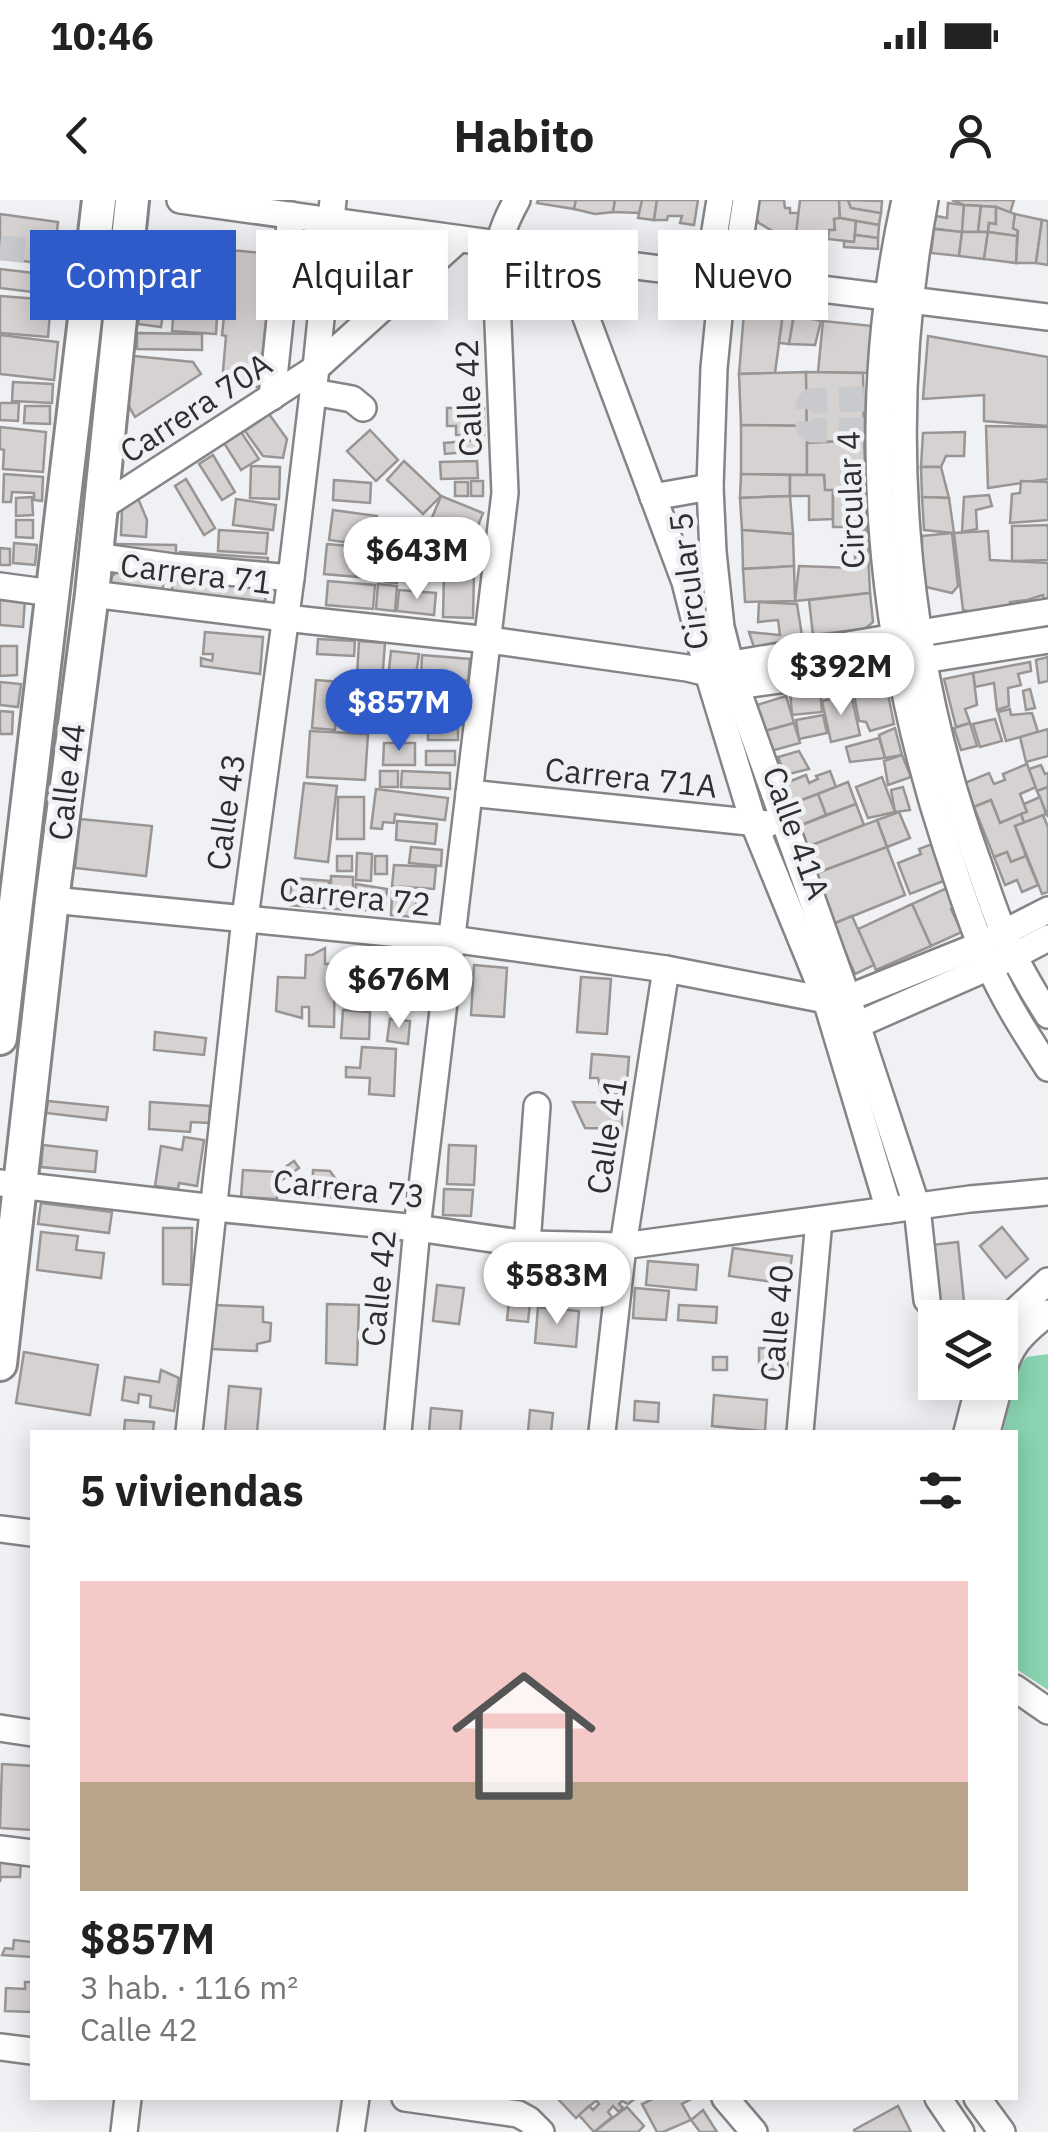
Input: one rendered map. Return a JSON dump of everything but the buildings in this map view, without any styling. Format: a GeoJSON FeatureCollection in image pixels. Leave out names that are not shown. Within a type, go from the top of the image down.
{"type":"FeatureCollection","features":[{"type":"Feature","properties":{"kind":"main road","name":"Calle 44"},"geometry":{"type":"LineString","coordinates":[[96,230],[100,200]]}},
{"type":"Feature","properties":{"kind":"main road","name":"Calle 44"},"geometry":{"type":"LineString","coordinates":[[0,1364],[9,1184],[52,900],[92,594],[132,200]]}},
{"type":"Feature","properties":{"kind":"main road","name":"Calle 44"},"geometry":{"type":"LineString","coordinates":[[0,1038],[9,885],[52,593],[85,320]]}},
{"type":"Feature","properties":{"kind":"street"},"geometry":{"type":"LineString","coordinates":[[180,200],[291,215],[332,210],[468,240]]}},
{"type":"Feature","properties":{"kind":"street","name":"Calle 42"},"geometry":{"type":"LineString","coordinates":[[502,230],[517,200]]}},
{"type":"Feature","properties":{"kind":"street","name":"Circular 5"},"geometry":{"type":"LineString","coordinates":[[715,230],[720,200]]}},
{"type":"Feature","properties":{"kind":"street","name":"Circular 5"},"geometry":{"type":"LineString","coordinates":[[741,230],[746,200]]}},
{"type":"Feature","properties":{"kind":"street","name":"Circular 4"},"geometry":{"type":"LineString","coordinates":[[905,200],[900,298],[905,392],[884,562],[894,638],[911,662],[942,750],[945,805],[1022,1029],[1048,1068]]}},
{"type":"Feature","properties":{"kind":"street","name":"Circular 4"},"geometry":{"type":"LineString","coordinates":[[911,662],[920,633],[892,487],[872,430],[872,398],[926,200]]}},
{"type":"Feature","properties":{"kind":"street","name":"Calle 43"},"geometry":{"type":"LineString","coordinates":[[189,1430],[244,918],[315,380],[332,210]]}},
{"type":"Feature","properties":{"kind":"street"},"geometry":{"type":"LineString","coordinates":[[272,398],[291,215]]}},
{"type":"Feature","properties":{"kind":"street","name":"Carrera 70A"},"geometry":{"type":"LineString","coordinates":[[100,508],[272,398],[315,380],[460,239]]}},
{"type":"Feature","properties":{"kind":"street"},"geometry":{"type":"LineString","coordinates":[[828,289],[1048,317]]}},
{"type":"Feature","properties":{"kind":"street","name":"Calle 42"},"geometry":{"type":"LineString","coordinates":[[398,1430],[417,1228],[504,493],[498,320]]}},
{"type":"Feature","properties":{"kind":"street","name":"Calle 41A"},"geometry":{"type":"LineString","coordinates":[[587,320],[653,498],[726,674],[754,824],[837,999],[890,1210]]}},
{"type":"Feature","properties":{"kind":"street","name":"Circular 5"},"geometry":{"type":"LineString","coordinates":[[718,320],[710,488],[726,674],[786,824],[837,999],[858,1026],[917,1206],[927,1300]]}},
{"type":"Feature","properties":{"kind":"street"},"geometry":{"type":"LineString","coordinates":[[315,380],[363,408]]}},
{"type":"Feature","properties":{"kind":"street"},"geometry":{"type":"LineString","coordinates":[[653,498],[710,488]]}},
{"type":"Feature","properties":{"kind":"street"},"geometry":{"type":"LineString","coordinates":[[95,556],[290,578]]}},
{"type":"Feature","properties":{"kind":"street"},"geometry":{"type":"LineString","coordinates":[[0,586],[52,593]]}},
{"type":"Feature","properties":{"kind":"street","name":"Carrera 71"},"geometry":{"type":"LineString","coordinates":[[92,594],[489,640],[726,674],[911,662],[1048,640]]}},
{"type":"Feature","properties":{"kind":"street","name":"Carrera 71"},"geometry":{"type":"LineString","coordinates":[[726,674],[894,638],[1048,612]]}},
{"type":"Feature","properties":{"kind":"street","name":"Carrera 71A"},"geometry":{"type":"LineString","coordinates":[[470,793],[754,824],[786,824]]}},
{"type":"Feature","properties":{"kind":"street","name":"Carrera 72"},"geometry":{"type":"LineString","coordinates":[[52,900],[451,939],[666,969],[837,999]]}},
{"type":"Feature","properties":{"kind":"street"},"geometry":{"type":"LineString","coordinates":[[858,1026],[997,950],[1048,910]]}},
{"type":"Feature","properties":{"kind":"street"},"geometry":{"type":"LineString","coordinates":[[837,999],[1048,938]]}},
{"type":"Feature","properties":{"kind":"street","name":"Circular 4"},"geometry":{"type":"LineString","coordinates":[[997,950],[1048,1015]]}},
{"type":"Feature","properties":{"kind":"street","name":"Calle 41"},"geometry":{"type":"LineString","coordinates":[[602,1430],[623,1246],[666,969]]}},
{"type":"Feature","properties":{"kind":"street"},"geometry":{"type":"LineString","coordinates":[[527,1244],[537,1106]]}},
{"type":"Feature","properties":{"kind":"street","name":"Carrera 73"},"geometry":{"type":"LineString","coordinates":[[9,1184],[417,1228],[527,1244],[623,1246],[1048,1192]]}},
{"type":"Feature","properties":{"kind":"street","name":"Calle 40"},"geometry":{"type":"LineString","coordinates":[[800,1430],[819,1220]]}},
{"type":"Feature","properties":{"kind":"street"},"geometry":{"type":"LineString","coordinates":[[1018,1308],[1048,1281]]}},
{"type":"Feature","properties":{"kind":"street"},"geometry":{"type":"LineString","coordinates":[[1018,1339],[1048,1312]]}},
{"type":"Feature","properties":{"kind":"street"},"geometry":{"type":"LineString","coordinates":[[968,1430],[976,1400]]}},
{"type":"Feature","properties":{"kind":"street"},"geometry":{"type":"LineString","coordinates":[[988,1430],[995,1400]]}},
{"type":"Feature","properties":{"kind":"street"},"geometry":{"type":"LineString","coordinates":[[0,1529],[30,1533]]}},
{"type":"Feature","properties":{"kind":"street"},"geometry":{"type":"LineString","coordinates":[[1018,1690],[1048,1711]]}},
{"type":"Feature","properties":{"kind":"street"},"geometry":{"type":"LineString","coordinates":[[0,1728],[30,1734]]}},
{"type":"Feature","properties":{"kind":"street"},"geometry":{"type":"LineString","coordinates":[[0,1850],[30,1853]]}},
{"type":"Feature","properties":{"kind":"street"},"geometry":{"type":"LineString","coordinates":[[0,2047],[30,2051]]}},
{"type":"Feature","properties":{"kind":"street"},"geometry":{"type":"LineString","coordinates":[[124,2132],[128,2100]]}},
{"type":"Feature","properties":{"kind":"street"},"geometry":{"type":"LineString","coordinates":[[351,2132],[356,2100]]}},
{"type":"Feature","properties":{"kind":"street"},"geometry":{"type":"LineString","coordinates":[[419,2100],[518,2114],[542,2132]]}},
{"type":"Feature","properties":{"kind":"street"},"geometry":{"type":"LineString","coordinates":[[727,2100],[754,2132]]}},
{"type":"Feature","properties":{"kind":"street"},"geometry":{"type":"LineString","coordinates":[[939,2100],[961,2132]]}},
{"type":"Feature","properties":{"kind":"street"},"geometry":{"type":"LineString","coordinates":[[978,2100],[1002,2132]]}},
{"type":"Feature","properties":{"kind":"green space"},"geometry":{"type":"Polygon","coordinates":[[[1048,1354],[1048,1690],[1018,1670],[1018,1430],[1003,1430],[1010,1400],[1018,1400],[1018,1366],[1027,1357],[1048,1354]]]}},
{"type":"Feature","properties":{"kind":"tunnel"},"geometry":{"type":"LineString","coordinates":[[0,248],[30,251]]}},
{"type":"Feature","properties":{"kind":"tunnel"},"geometry":{"type":"LineString","coordinates":[[864,399],[811,401],[808,407],[808,426],[812,430],[864,430]]}}]}
